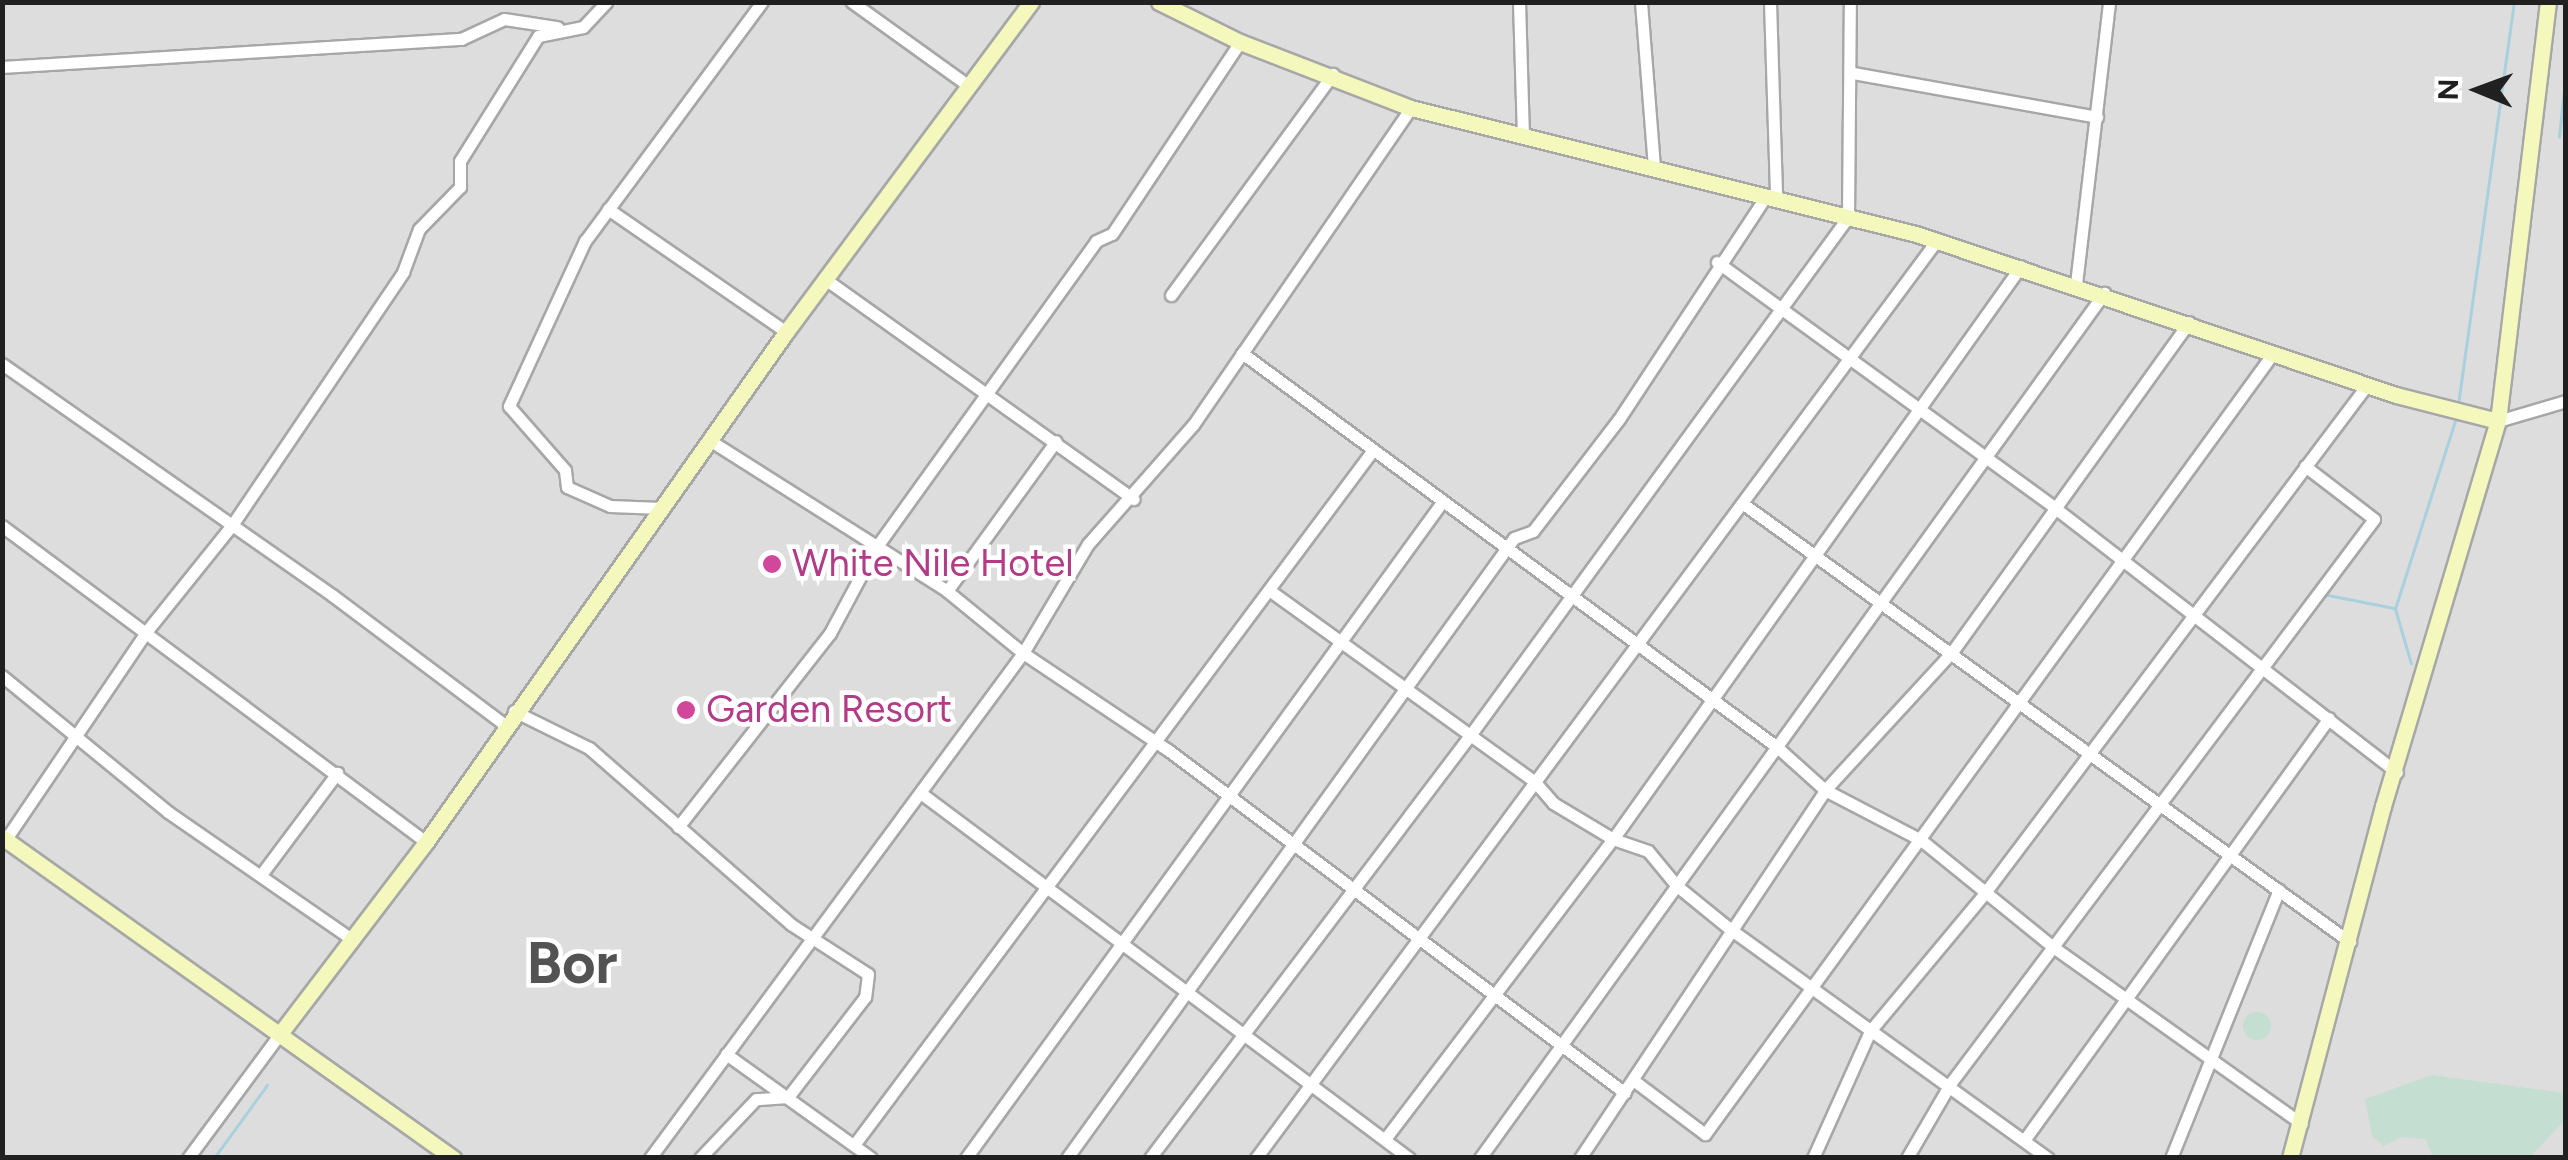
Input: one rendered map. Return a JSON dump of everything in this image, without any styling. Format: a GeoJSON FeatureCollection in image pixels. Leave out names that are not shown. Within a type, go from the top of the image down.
{"type":"FeatureCollection","features":[{"type":"Feature","properties":{"kind":"street"},"geometry":{"type":"LineString","coordinates":[[453,1158],[282,1031],[4,838],[80,734],[146,632],[232,524],[402,272],[419,229],[460,188],[460,161],[538,36],[583,26],[606,2]]}},
{"type":"Feature","properties":{"kind":"street"},"geometry":{"type":"LineString","coordinates":[[662,508],[610,506],[567,487],[565,470],[509,406],[586,241],[762,2]]}},
{"type":"Feature","properties":{"kind":"street"},"geometry":{"type":"LineString","coordinates":[[852,2],[970,86]]}},
{"type":"Feature","properties":{"kind":"street"},"geometry":{"type":"LineString","coordinates":[[188,1158],[426,842],[509,718],[786,332],[1032,2]]}},
{"type":"Feature","properties":{"kind":"street"},"geometry":{"type":"LineString","coordinates":[[1159,2],[1240,42],[1333,74],[1411,108],[1938,240],[2190,322],[2367,385],[2498,421],[2566,401]]}},
{"type":"Feature","properties":{"kind":"street"},"geometry":{"type":"LineString","coordinates":[[1520,2],[1523,136]]}},
{"type":"Feature","properties":{"kind":"street"},"geometry":{"type":"LineString","coordinates":[[1641,2],[1654,169]]}},
{"type":"Feature","properties":{"kind":"street"},"geometry":{"type":"LineString","coordinates":[[1067,1158],[1505,550],[1532,531],[1618,418],[1717,262],[1771,197],[1770,2]]}},
{"type":"Feature","properties":{"kind":"street"},"geometry":{"type":"LineString","coordinates":[[1150,1158],[1572,598],[1848,217],[1853,73],[1850,2]]}},
{"type":"Feature","properties":{"kind":"street"},"geometry":{"type":"LineString","coordinates":[[2076,284],[2109,2]]}},
{"type":"Feature","properties":{"kind":"street"},"geometry":{"type":"LineString","coordinates":[[2290,1158],[2498,421],[2548,2]]}},
{"type":"Feature","properties":{"kind":"street"},"geometry":{"type":"LineString","coordinates":[[2,67],[461,40],[504,19],[583,26]]}},
{"type":"Feature","properties":{"kind":"street"},"geometry":{"type":"LineString","coordinates":[[678,827],[830,633],[875,549],[1096,240],[1112,234],[1240,42]]}},
{"type":"Feature","properties":{"kind":"street"},"geometry":{"type":"LineString","coordinates":[[1853,73],[2097,116]]}},
{"type":"Feature","properties":{"kind":"street"},"geometry":{"type":"LineString","coordinates":[[1170,295],[1333,74]]}},
{"type":"Feature","properties":{"kind":"street"},"geometry":{"type":"LineString","coordinates":[[657,1155],[810,938],[922,794],[1023,653],[1082,553],[1132,499],[1242,354],[1411,108]]}},
{"type":"Feature","properties":{"kind":"street"},"geometry":{"type":"LineString","coordinates":[[608,209],[786,332]]}},
{"type":"Feature","properties":{"kind":"street"},"geometry":{"type":"LineString","coordinates":[[1256,1158],[1938,240]]}},
{"type":"Feature","properties":{"kind":"street"},"geometry":{"type":"LineString","coordinates":[[1717,262],[2056,508],[2396,772]]}},
{"type":"Feature","properties":{"kind":"street"},"geometry":{"type":"LineString","coordinates":[[1385,1139],[1613,839],[2021,266]]}},
{"type":"Feature","properties":{"kind":"street"},"geometry":{"type":"LineString","coordinates":[[825,279],[1132,499]]}},
{"type":"Feature","properties":{"kind":"street"},"geometry":{"type":"LineString","coordinates":[[1480,1158],[2104,293]]}},
{"type":"Feature","properties":{"kind":"street"},"geometry":{"type":"LineString","coordinates":[[1580,1158],[1825,790],[1952,652],[2190,322]]}},
{"type":"Feature","properties":{"kind":"street"},"geometry":{"type":"LineString","coordinates":[[1633,1080],[1705,1134],[2274,352]]}},
{"type":"Feature","properties":{"kind":"street"},"geometry":{"type":"LineString","coordinates":[[1242,354],[1777,747],[1825,790],[1920,840],[2053,946],[2302,1124]]}},
{"type":"Feature","properties":{"kind":"street"},"geometry":{"type":"LineString","coordinates":[[2,364],[509,718],[589,748],[810,938],[859,966],[871,984],[842,1032],[788,1098],[756,1099],[700,1158]]}},
{"type":"Feature","properties":{"kind":"street"},"geometry":{"type":"LineString","coordinates":[[1813,1158],[1870,1031],[1984,894],[2367,385]]}},
{"type":"Feature","properties":{"kind":"street"},"geometry":{"type":"LineString","coordinates":[[711,441],[875,549],[947,590],[1023,653],[1156,742],[1490,997],[1625,1094]]}},
{"type":"Feature","properties":{"kind":"street"},"geometry":{"type":"LineString","coordinates":[[947,590],[1056,441]]}},
{"type":"Feature","properties":{"kind":"street"},"geometry":{"type":"LineString","coordinates":[[854,1145],[1373,450]]}},
{"type":"Feature","properties":{"kind":"street"},"geometry":{"type":"LineString","coordinates":[[1907,1158],[1950,1084],[2157,802],[2374,519],[2306,466]]}},
{"type":"Feature","properties":{"kind":"street"},"geometry":{"type":"LineString","coordinates":[[966,1158],[1442,502]]}},
{"type":"Feature","properties":{"kind":"street"},"geometry":{"type":"LineString","coordinates":[[1742,502],[2350,942]]}},
{"type":"Feature","properties":{"kind":"street"},"geometry":{"type":"LineString","coordinates":[[2,526],[426,842]]}},
{"type":"Feature","properties":{"kind":"street"},"geometry":{"type":"LineString","coordinates":[[1269,590],[1471,734],[1535,782],[1553,803],[1613,839],[1648,851],[1677,886],[1730,930],[1814,986],[1870,1031],[1950,1084],[2048,1158]]}},
{"type":"Feature","properties":{"kind":"street"},"geometry":{"type":"LineString","coordinates":[[2,676],[80,734],[168,812],[262,872],[353,940]]}},
{"type":"Feature","properties":{"kind":"street"},"geometry":{"type":"LineString","coordinates":[[2024,1139],[2329,718]]}},
{"type":"Feature","properties":{"kind":"street"},"geometry":{"type":"LineString","coordinates":[[262,872],[337,773]]}},
{"type":"Feature","properties":{"kind":"street"},"geometry":{"type":"LineString","coordinates":[[922,794],[1050,884],[1409,1158]]}},
{"type":"Feature","properties":{"kind":"street"},"geometry":{"type":"LineString","coordinates":[[2171,1158],[2279,890]]}},
{"type":"Feature","properties":{"kind":"street"},"geometry":{"type":"LineString","coordinates":[[726,1054],[872,1158]]}},
{"type":"Feature","properties":{"kind":"shaded area"},"geometry":{"type":"Polygon","coordinates":[[[2,3],[2565,3],[2565,1157],[2,1157],[2,3]]]}},
{"type":"Feature","properties":{"kind":"green space"},"geometry":{"type":"Polygon","coordinates":[[[2257,1012],[2267,1016],[2271,1026],[2267,1036],[2257,1040],[2247,1036],[2243,1026],[2247,1016],[2257,1012]]]}},
{"type":"Feature","properties":{"kind":"green space"},"geometry":{"type":"Polygon","coordinates":[[[2432,1075],[2565,1093],[2565,1120],[2530,1157],[2433,1157],[2425,1139],[2402,1137],[2384,1146],[2372,1136],[2365,1099],[2432,1075]]]}},
{"type":"Feature","properties":{"kind":"waterway"},"geometry":{"type":"LineString","coordinates":[[2458,405],[2514,2]]}},
{"type":"Feature","properties":{"kind":"waterway"},"geometry":{"type":"LineString","coordinates":[[2559,137],[2566,72]]}},
{"type":"Feature","properties":{"kind":"waterway"},"geometry":{"type":"LineString","coordinates":[[2411,664],[2395,609],[2456,418]]}},
{"type":"Feature","properties":{"kind":"waterway"},"geometry":{"type":"LineString","coordinates":[[2323,594],[2394,608]]}},
{"type":"Feature","properties":{"kind":"waterway"},"geometry":{"type":"LineString","coordinates":[[214,1158],[267,1085]]}},
{"type":"Feature","properties":{"kind":"place","name":"White Nile Hotel"},"geometry":{"type":"Point","coordinates":[772,564]}},
{"type":"Feature","properties":{"kind":"place","name":"Garden Resort"},"geometry":{"type":"Point","coordinates":[686,710]}},
{"type":"Feature","properties":{"kind":"district","name":"Bor"},"geometry":{"type":"Point","coordinates":[572,963]}}]}
